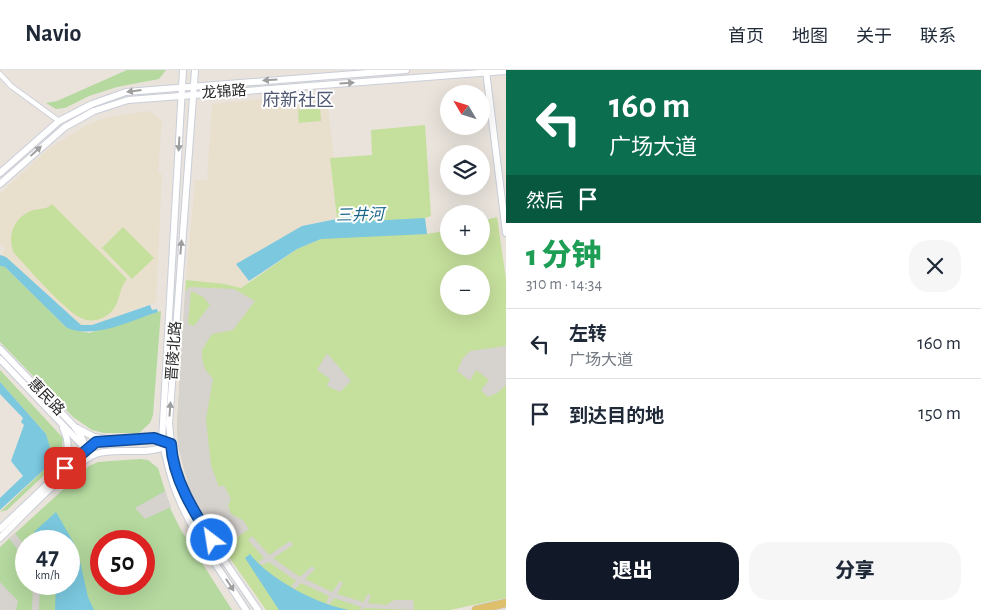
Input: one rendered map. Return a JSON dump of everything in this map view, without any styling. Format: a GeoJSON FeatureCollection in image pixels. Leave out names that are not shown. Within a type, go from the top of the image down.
{"type":"FeatureCollection","features":[{"type":"Feature","properties":{"kind":"main road","name":"晋陵北路"},"geometry":{"type":"LineString","coordinates":[[183,70],[166,444],[168,470],[179,500],[194,528],[246,610]]}},
{"type":"Feature","properties":{"kind":"main road","name":"晋陵北路"},"geometry":{"type":"LineString","coordinates":[[195,70],[176,312],[170,424],[166,444],[187,497],[203,526],[258,610]]}},
{"type":"Feature","properties":{"kind":"main road","name":"龙锦路"},"geometry":{"type":"LineString","coordinates":[[0,172],[59,121],[92,104],[126,92],[182,86],[406,70]]}},
{"type":"Feature","properties":{"kind":"main road","name":"龙锦路"},"geometry":{"type":"LineString","coordinates":[[0,184],[52,137],[94,111],[128,100],[486,71],[506,71]]}},
{"type":"Feature","properties":{"kind":"main road"},"geometry":{"type":"LineString","coordinates":[[486,71],[506,233]]}},
{"type":"Feature","properties":{"kind":"main road","name":"惠民路"},"geometry":{"type":"LineString","coordinates":[[0,349],[74,426],[81,436],[86,449]]}},
{"type":"Feature","properties":{"kind":"main road","name":"惠民路"},"geometry":{"type":"LineString","coordinates":[[0,359],[86,449],[97,454]]}},
{"type":"Feature","properties":{"kind":"main road"},"geometry":{"type":"LineString","coordinates":[[56,476],[67,456],[68,445],[66,435],[59,420]]}},
{"type":"Feature","properties":{"kind":"main road"},"geometry":{"type":"LineString","coordinates":[[74,426],[94,437],[115,441]]}},
{"type":"Feature","properties":{"kind":"main road"},"geometry":{"type":"LineString","coordinates":[[0,529],[56,476],[96,442],[140,439],[166,444]]}},
{"type":"Feature","properties":{"kind":"main road"},"geometry":{"type":"LineString","coordinates":[[140,439],[145,443],[145,448],[140,452]]}},
{"type":"Feature","properties":{"kind":"main road"},"geometry":{"type":"LineString","coordinates":[[0,538],[78,464],[97,454],[155,451],[166,444]]}},
{"type":"Feature","properties":{"kind":"main road"},"geometry":{"type":"LineString","coordinates":[[78,464],[86,449]]}},
{"type":"Feature","properties":{"kind":"main road"},"geometry":{"type":"LineString","coordinates":[[476,610],[506,603]]}},
{"type":"Feature","properties":{"kind":"street"},"geometry":{"type":"LineString","coordinates":[[0,74],[11,86],[59,121]]}},
{"type":"Feature","properties":{"kind":"shaded area"},"geometry":{"type":"Polygon","coordinates":[[[326,93],[334,158],[330,159],[337,218],[302,226],[236,264],[249,281],[241,288],[225,284],[186,280],[195,180],[207,180],[212,104],[326,93]]]}},
{"type":"Feature","properties":{"kind":"shaded area"},"geometry":{"type":"Polygon","coordinates":[[[150,111],[162,121],[158,173],[162,174],[156,302],[92,325],[81,325],[6,257],[1,255],[5,249],[0,244],[0,194],[48,149],[85,126],[108,117],[150,111]]]}},
{"type":"Feature","properties":{"kind":"shaded area"},"geometry":{"type":"Polygon","coordinates":[[[189,287],[234,289],[255,301],[233,330],[212,334],[202,350],[205,369],[213,379],[206,419],[211,465],[219,487],[224,485],[231,499],[228,505],[231,514],[243,520],[249,529],[226,545],[221,544],[202,515],[190,491],[178,446],[177,425],[185,292],[189,287]],[[191,291],[188,324],[194,326],[210,305],[203,297],[191,291]]]}},
{"type":"Feature","properties":{"kind":"shaded area"},"geometry":{"type":"Polygon","coordinates":[[[506,346],[506,385],[497,393],[488,397],[481,390],[489,380],[476,370],[470,381],[457,371],[463,358],[470,351],[506,346]]]}},
{"type":"Feature","properties":{"kind":"shaded area"},"geometry":{"type":"Polygon","coordinates":[[[327,353],[351,381],[340,392],[327,386],[330,379],[317,370],[327,353]]]}},
{"type":"Feature","properties":{"kind":"shaded area"},"geometry":{"type":"Polygon","coordinates":[[[165,491],[171,507],[145,519],[135,508],[165,491]]]}},
{"type":"Feature","properties":{"kind":"shaded area"},"geometry":{"type":"Polygon","coordinates":[[[15,533],[15,546],[9,538],[15,533]]]}},
{"type":"Feature","properties":{"kind":"shaded area"},"geometry":{"type":"Polygon","coordinates":[[[252,536],[269,555],[290,541],[293,545],[273,558],[300,577],[312,566],[315,569],[305,579],[332,592],[340,581],[343,583],[337,594],[363,602],[368,594],[371,595],[368,603],[386,605],[394,600],[413,600],[414,610],[366,608],[360,610],[361,607],[334,598],[330,604],[326,603],[329,596],[301,583],[295,589],[291,586],[296,581],[269,562],[262,565],[258,562],[264,558],[248,540],[252,536]]]}},
{"type":"Feature","properties":{"kind":"shaded area"},"geometry":{"type":"Polygon","coordinates":[[[0,582],[18,601],[16,610],[0,610],[0,582]]]}},
{"type":"Feature","properties":{"kind":"shaded area"},"geometry":{"type":"Polygon","coordinates":[[[33,595],[40,595],[39,610],[32,610],[33,595]]]}},
{"type":"Feature","properties":{"kind":"green space"},"geometry":{"type":"Polygon","coordinates":[[[127,70],[166,70],[159,79],[117,87],[89,96],[65,108],[56,109],[46,103],[57,101],[127,70]]]}},
{"type":"Feature","properties":{"kind":"green space"},"geometry":{"type":"Polygon","coordinates":[[[320,108],[321,121],[299,123],[298,110],[320,108]]]}},
{"type":"Feature","properties":{"kind":"green space"},"geometry":{"type":"Polygon","coordinates":[[[425,125],[431,216],[425,218],[427,234],[440,232],[440,255],[490,255],[490,219],[497,217],[506,279],[506,598],[450,610],[266,610],[208,524],[196,501],[180,453],[177,425],[186,280],[225,284],[241,288],[297,249],[321,239],[337,218],[330,158],[372,155],[371,130],[425,125]]]}},
{"type":"Feature","properties":{"kind":"green space"},"geometry":{"type":"Polygon","coordinates":[[[52,204],[127,279],[114,309],[104,317],[89,320],[74,314],[14,253],[11,240],[17,221],[27,213],[46,208],[52,204]]]}},
{"type":"Feature","properties":{"kind":"green space"},"geometry":{"type":"Polygon","coordinates":[[[123,227],[154,258],[132,279],[102,248],[123,227]]]}},
{"type":"Feature","properties":{"kind":"green space"},"geometry":{"type":"Polygon","coordinates":[[[0,266],[5,267],[67,328],[89,333],[161,311],[153,415],[150,423],[139,433],[104,433],[92,430],[73,417],[0,342],[0,266]]]}},
{"type":"Feature","properties":{"kind":"green space"},"geometry":{"type":"Polygon","coordinates":[[[0,370],[63,438],[61,456],[55,465],[7,510],[0,512],[50,464],[46,434],[0,382],[0,370]]]}},
{"type":"Feature","properties":{"kind":"green space"},"geometry":{"type":"Polygon","coordinates":[[[140,459],[148,460],[158,468],[171,510],[181,530],[232,610],[0,610],[0,547],[15,533],[15,595],[80,595],[80,530],[19,530],[89,466],[98,462],[140,459]]]}},
{"type":"Feature","properties":{"kind":"water"},"geometry":{"type":"Polygon","coordinates":[[[351,216],[368,221],[425,218],[427,234],[321,239],[297,249],[249,281],[236,264],[302,226],[351,216]]]}},
{"type":"Feature","properties":{"kind":"water"},"geometry":{"type":"Polygon","coordinates":[[[0,255],[6,257],[81,325],[92,325],[150,305],[152,310],[157,309],[158,312],[101,330],[78,331],[67,328],[5,267],[0,266],[0,255]]]}},
{"type":"Feature","properties":{"kind":"water"},"geometry":{"type":"Polygon","coordinates":[[[0,382],[46,434],[51,451],[50,464],[0,510],[0,498],[23,476],[11,461],[24,425],[21,422],[23,418],[0,394],[0,382]]]}},
{"type":"Feature","properties":{"kind":"water"},"geometry":{"type":"Polygon","coordinates":[[[56,512],[66,530],[36,530],[56,512]]]}},
{"type":"Feature","properties":{"kind":"water"},"geometry":{"type":"Polygon","coordinates":[[[250,554],[269,573],[295,590],[323,603],[349,610],[279,610],[245,558],[250,554]]]}},
{"type":"Feature","properties":{"kind":"water"},"geometry":{"type":"Polygon","coordinates":[[[80,561],[88,597],[94,610],[55,610],[56,595],[80,595],[80,561]]]}},
{"type":"Feature","properties":{"kind":"district","name":"府新社区"},"geometry":{"type":"Point","coordinates":[298,101]}},
{"type":"Feature","properties":{"kind":"route"},"geometry":{"type":"LineString","coordinates":[[65,468],[96,442],[154,438],[171,444],[176,468],[187,497],[212,540]]}},
{"type":"Feature","properties":{"kind":"water label","name":"三井河"},"geometry":{"type":"Point","coordinates":[360,215]}}]}
